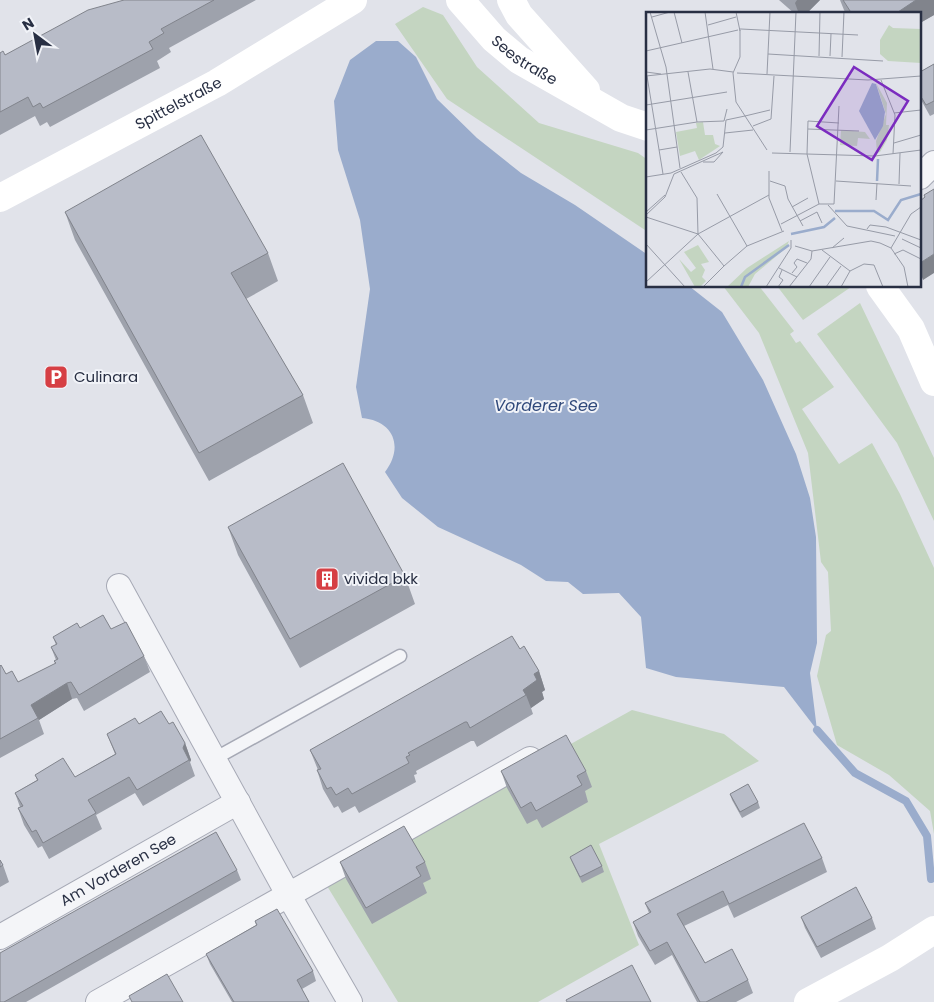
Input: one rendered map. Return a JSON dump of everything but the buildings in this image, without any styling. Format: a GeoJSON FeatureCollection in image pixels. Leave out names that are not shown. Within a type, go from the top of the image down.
{"type":"FeatureCollection","features":[{"type":"Feature","properties":{"kind":"main road","name":"Spittelstraße"},"geometry":{"type":"LineString","coordinates":[[0,198],[217,83],[353,0]]}},
{"type":"Feature","properties":{"kind":"main road","name":"Seestraße"},"geometry":{"type":"LineString","coordinates":[[460,0],[494,40],[519,60],[621,118],[646,126]]}},
{"type":"Feature","properties":{"kind":"main road","name":"Seestraße"},"geometry":{"type":"LineString","coordinates":[[512,0],[519,15],[600,106]]}},
{"type":"Feature","properties":{"kind":"main road"},"geometry":{"type":"LineString","coordinates":[[881,288],[911,329],[934,382]]}},
{"type":"Feature","properties":{"kind":"main road"},"geometry":{"type":"LineString","coordinates":[[808,1002],[890,958],[934,930]]}},
{"type":"Feature","properties":{"kind":"street"},"geometry":{"type":"LineString","coordinates":[[922,175],[934,163]]}},
{"type":"Feature","properties":{"kind":"street"},"geometry":{"type":"LineString","coordinates":[[119,586],[289,896],[350,1002]]}},
{"type":"Feature","properties":{"kind":"street"},"geometry":{"type":"LineString","coordinates":[[98,1002],[553,746]]}},
{"type":"Feature","properties":{"kind":"street","name":"Am Vorderen See"},"geometry":{"type":"LineString","coordinates":[[0,937],[238,802]]}},
{"type":"Feature","properties":{"kind":"lane"},"geometry":{"type":"LineString","coordinates":[[214,759],[400,656]]}},
{"type":"Feature","properties":{"kind":"green space"},"geometry":{"type":"Polygon","coordinates":[[[423,7],[443,15],[477,67],[539,123],[638,153],[646,159],[646,231],[447,99],[395,24],[423,7]]]}},
{"type":"Feature","properties":{"kind":"green space"},"geometry":{"type":"Polygon","coordinates":[[[725,288],[761,288],[794,331],[790,334],[796,343],[800,341],[834,387],[802,409],[839,464],[872,443],[900,494],[934,568],[934,834],[930,811],[889,775],[837,745],[817,676],[826,635],[831,631],[828,572],[821,562],[808,453],[759,333],[725,288]]]}},
{"type":"Feature","properties":{"kind":"green space"},"geometry":{"type":"Polygon","coordinates":[[[779,288],[850,288],[803,320],[779,288]]]}},
{"type":"Feature","properties":{"kind":"green space"},"geometry":{"type":"Polygon","coordinates":[[[860,303],[934,458],[934,521],[897,443],[817,334],[860,303]]]}},
{"type":"Feature","properties":{"kind":"green space"},"geometry":{"type":"Polygon","coordinates":[[[632,710],[724,734],[759,761],[599,844],[639,945],[538,1002],[398,1002],[324,881],[632,710]]]}},
{"type":"Feature","properties":{"kind":"water","name":"Vorderer See"},"geometry":{"type":"Polygon","coordinates":[[[376,41],[398,41],[416,57],[437,99],[477,138],[521,173],[575,205],[646,254],[646,288],[692,288],[722,312],[763,380],[796,454],[810,498],[816,537],[817,643],[810,673],[817,730],[784,687],[676,677],[646,668],[641,617],[619,593],[583,594],[568,582],[546,581],[521,565],[438,527],[402,498],[385,472],[391,463],[394,453],[393,437],[382,424],[362,418],[356,387],[370,289],[360,220],[338,150],[334,101],[350,60],[376,41]]]}},
{"type":"Feature","properties":{"kind":"waterway"},"geometry":{"type":"LineString","coordinates":[[817,730],[855,773],[906,801],[927,836],[931,879]]}},
{"type":"Feature","properties":{"kind":"place","name":"Culinara"},"geometry":{"type":"Point","coordinates":[56,377]}},
{"type":"Feature","properties":{"kind":"place","name":"vivida bkk"},"geometry":{"type":"Point","coordinates":[327,579]}}]}
